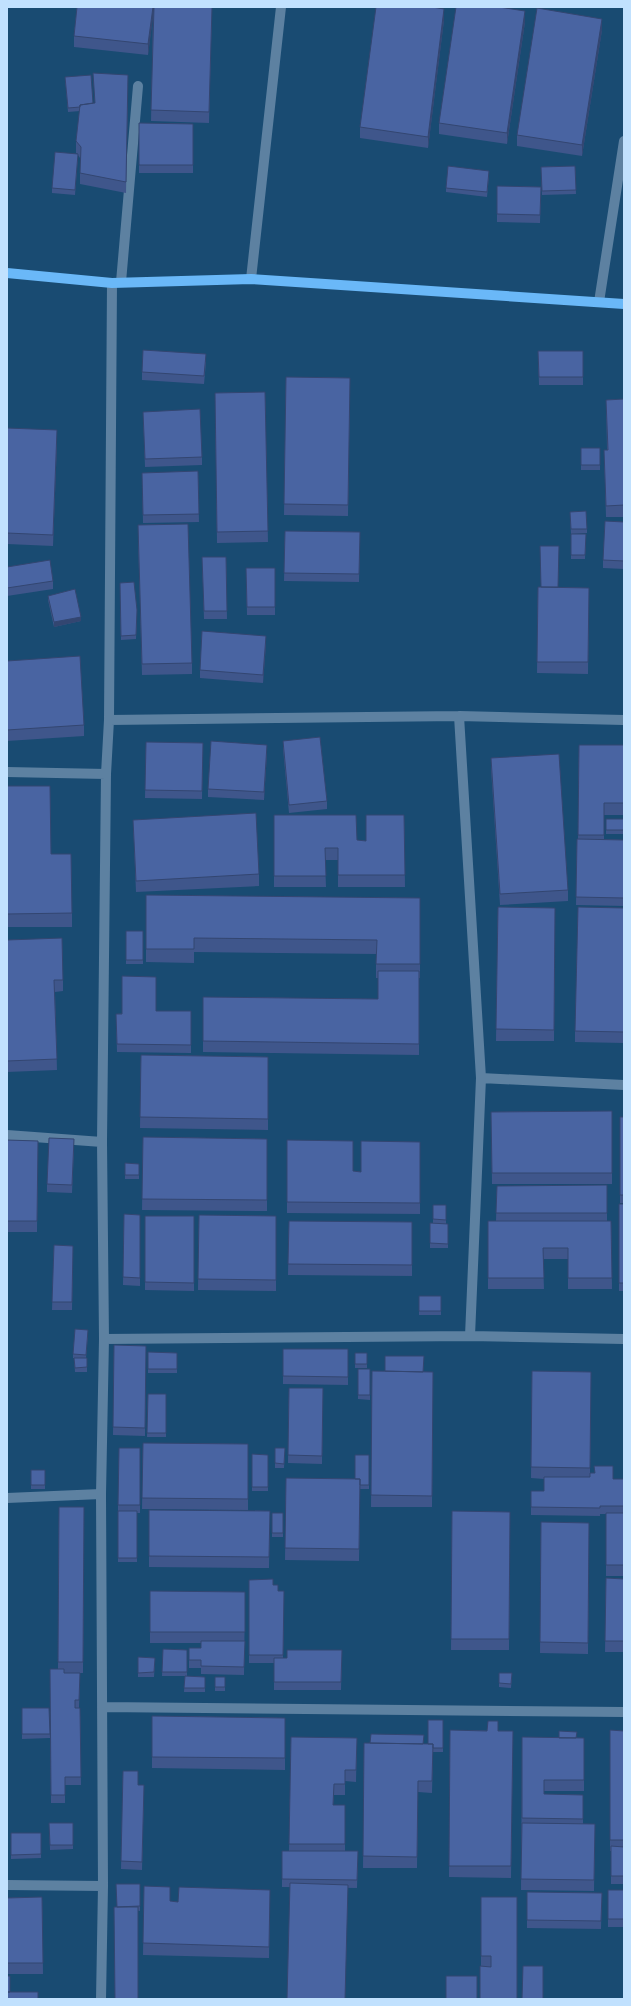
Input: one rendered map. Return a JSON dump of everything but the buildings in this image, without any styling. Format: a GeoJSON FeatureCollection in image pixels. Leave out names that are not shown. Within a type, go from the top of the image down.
{"type":"FeatureCollection","features":[{"type":"Feature","properties":{"kind":"main road"},"geometry":{"type":"LineString","coordinates":[[7,273],[116,282],[251,279],[624,304]]}},
{"type":"Feature","properties":{"kind":"street"},"geometry":{"type":"LineString","coordinates":[[251,279],[281,7]]}},
{"type":"Feature","properties":{"kind":"street"},"geometry":{"type":"LineString","coordinates":[[102,1999],[102,1494],[104,1339],[102,1142],[106,774],[109,720],[116,282],[138,86]]}},
{"type":"Feature","properties":{"kind":"street"},"geometry":{"type":"LineString","coordinates":[[599,302],[624,142]]}},
{"type":"Feature","properties":{"kind":"street"},"geometry":{"type":"LineString","coordinates":[[109,720],[459,716],[624,720]]}},
{"type":"Feature","properties":{"kind":"street"},"geometry":{"type":"LineString","coordinates":[[459,716],[480,1078],[470,1336]]}},
{"type":"Feature","properties":{"kind":"street"},"geometry":{"type":"LineString","coordinates":[[7,772],[106,774]]}},
{"type":"Feature","properties":{"kind":"street"},"geometry":{"type":"LineString","coordinates":[[480,1078],[624,1085]]}},
{"type":"Feature","properties":{"kind":"street"},"geometry":{"type":"LineString","coordinates":[[7,1135],[102,1142]]}},
{"type":"Feature","properties":{"kind":"street"},"geometry":{"type":"LineString","coordinates":[[104,1339],[470,1336],[624,1339]]}},
{"type":"Feature","properties":{"kind":"street"},"geometry":{"type":"LineString","coordinates":[[7,1498],[102,1494]]}},
{"type":"Feature","properties":{"kind":"street"},"geometry":{"type":"LineString","coordinates":[[102,1707],[624,1712]]}},
{"type":"Feature","properties":{"kind":"street"},"geometry":{"type":"LineString","coordinates":[[7,1885],[103,1886]]}}]}
